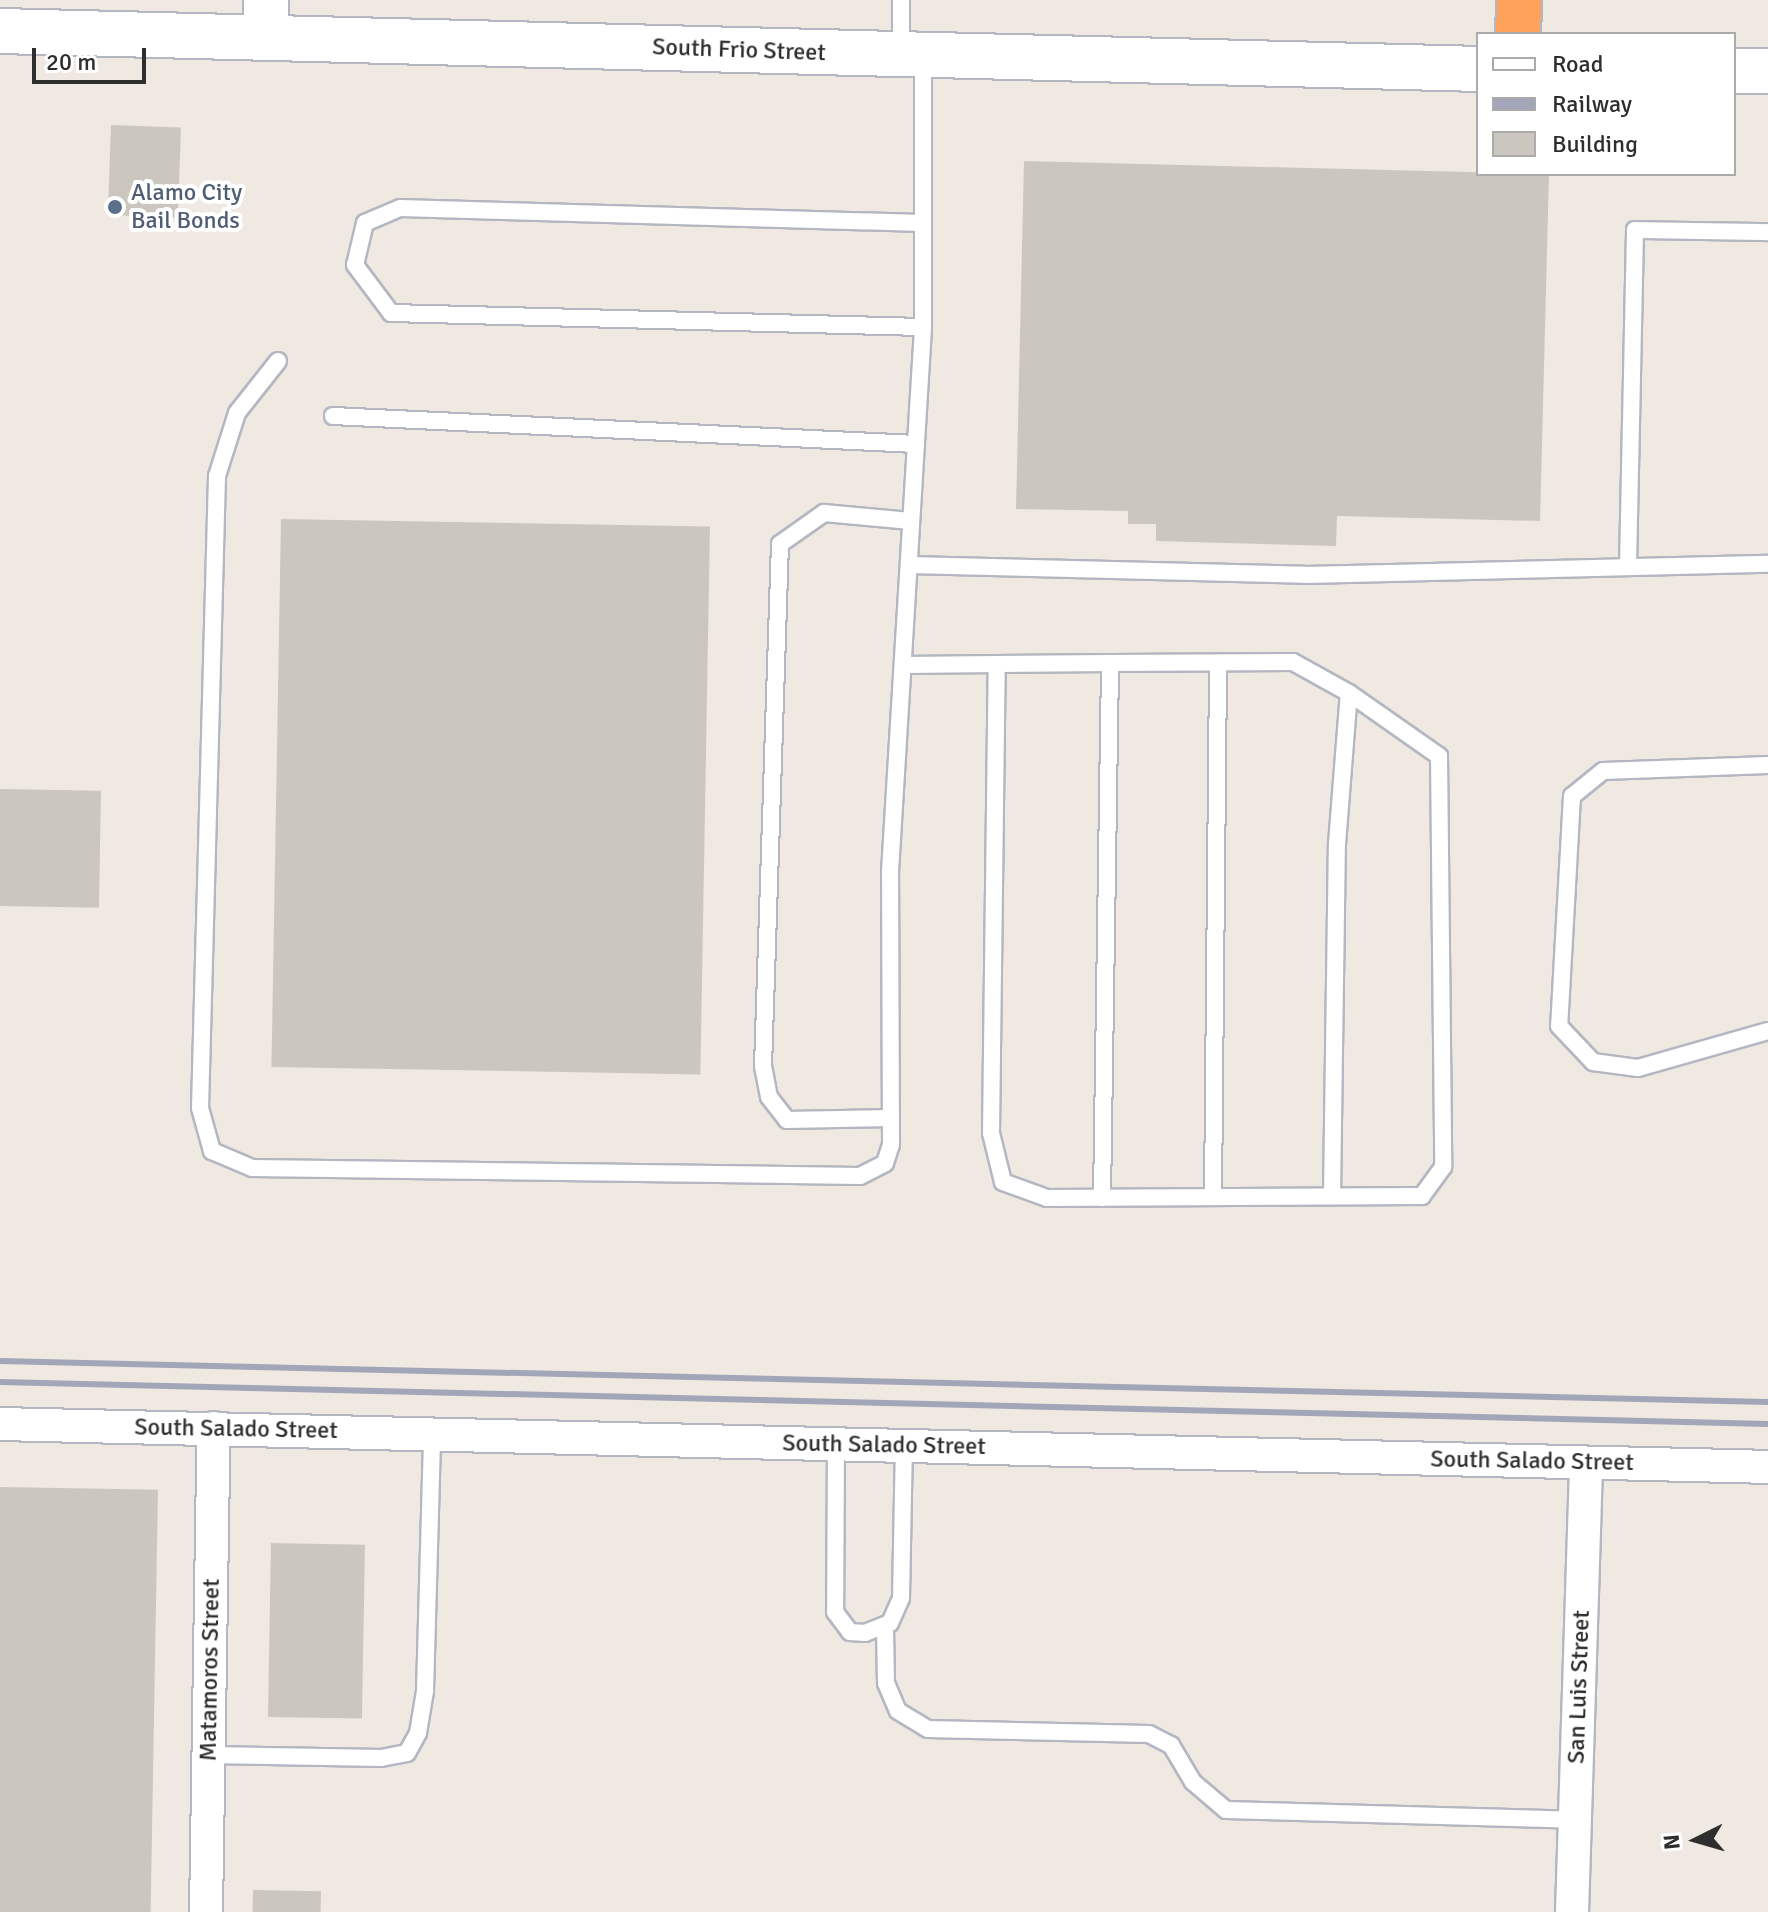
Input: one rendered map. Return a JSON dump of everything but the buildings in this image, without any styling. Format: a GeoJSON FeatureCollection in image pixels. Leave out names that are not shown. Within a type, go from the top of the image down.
{"type":"FeatureCollection","features":[{"type":"Feature","properties":{"kind":"highway"},"geometry":{"type":"LineString","coordinates":[[1518,32],[1519,0]]}},
{"type":"Feature","properties":{"kind":"main road","name":"South Frio Street"},"geometry":{"type":"LineString","coordinates":[[0,31],[266,19],[912,55],[1476,69]]}},
{"type":"Feature","properties":{"kind":"main road"},"geometry":{"type":"LineString","coordinates":[[1736,71],[1768,71]]}},
{"type":"Feature","properties":{"kind":"street","name":"South Salado Street"},"geometry":{"type":"LineString","coordinates":[[0,1424],[1768,1467]]}},
{"type":"Feature","properties":{"kind":"street","name":"Matamoros Street"},"geometry":{"type":"LineString","coordinates":[[206,1912],[214,1428]]}},
{"type":"Feature","properties":{"kind":"street","name":"San Luis Street"},"geometry":{"type":"LineString","coordinates":[[1572,1912],[1586,1463]]}},
{"type":"Feature","properties":{"kind":"lane"},"geometry":{"type":"LineString","coordinates":[[278,361],[237,413],[217,476],[200,1108],[212,1151],[252,1168],[860,1176],[885,1163],[891,1118],[890,872],[923,327],[922,223],[912,55],[901,0]]}},
{"type":"Feature","properties":{"kind":"lane"},"geometry":{"type":"LineString","coordinates":[[922,223],[400,208],[365,223],[355,265],[391,313],[923,327]]}},
{"type":"Feature","properties":{"kind":"lane"},"geometry":{"type":"LineString","coordinates":[[1628,566],[1635,230],[1768,232]]}},
{"type":"Feature","properties":{"kind":"lane"},"geometry":{"type":"LineString","coordinates":[[333,416],[916,444]]}},
{"type":"Feature","properties":{"kind":"lane"},"geometry":{"type":"LineString","coordinates":[[891,1118],[787,1120],[769,1097],[763,1067],[780,544],[796,528],[824,513],[911,521]]}},
{"type":"Feature","properties":{"kind":"lane"},"geometry":{"type":"LineString","coordinates":[[909,565],[1305,575],[1768,564]]}},
{"type":"Feature","properties":{"kind":"lane"},"geometry":{"type":"LineString","coordinates":[[903,665],[997,664],[1110,663],[1218,663],[1293,662],[1349,693],[1439,756],[1443,1167],[1422,1196],[1047,1198],[1003,1182],[991,1133],[997,664]]}},
{"type":"Feature","properties":{"kind":"lane"},"geometry":{"type":"LineString","coordinates":[[1102,1198],[1110,663]]}},
{"type":"Feature","properties":{"kind":"lane"},"geometry":{"type":"LineString","coordinates":[[1213,1197],[1218,663]]}},
{"type":"Feature","properties":{"kind":"lane"},"geometry":{"type":"LineString","coordinates":[[1332,1195],[1337,844],[1349,693]]}},
{"type":"Feature","properties":{"kind":"lane"},"geometry":{"type":"LineString","coordinates":[[1768,765],[1603,771],[1572,796],[1559,1026],[1593,1062],[1638,1068],[1768,1031]]}},
{"type":"Feature","properties":{"kind":"lane"},"geometry":{"type":"LineString","coordinates":[[209,1755],[407,1753],[418,1733],[425,1691],[432,1434]]}},
{"type":"Feature","properties":{"kind":"lane"},"geometry":{"type":"LineString","coordinates":[[836,1444],[835,1612],[850,1632],[885,1626]]}},
{"type":"Feature","properties":{"kind":"lane"},"geometry":{"type":"LineString","coordinates":[[904,1445],[901,1598],[885,1626],[886,1683],[898,1711],[928,1729],[1149,1734],[1171,1745],[1193,1782],[1226,1810],[1575,1820]]}},
{"type":"Feature","properties":{"kind":"railway"},"geometry":{"type":"LineString","coordinates":[[0,1361],[1768,1402]]}},
{"type":"Feature","properties":{"kind":"railway"},"geometry":{"type":"LineString","coordinates":[[0,1382],[1768,1424]]}},
{"type":"Feature","properties":{"kind":"place","name":"Alamo City Bail Bonds"},"geometry":{"type":"Point","coordinates":[115,207]}}]}
